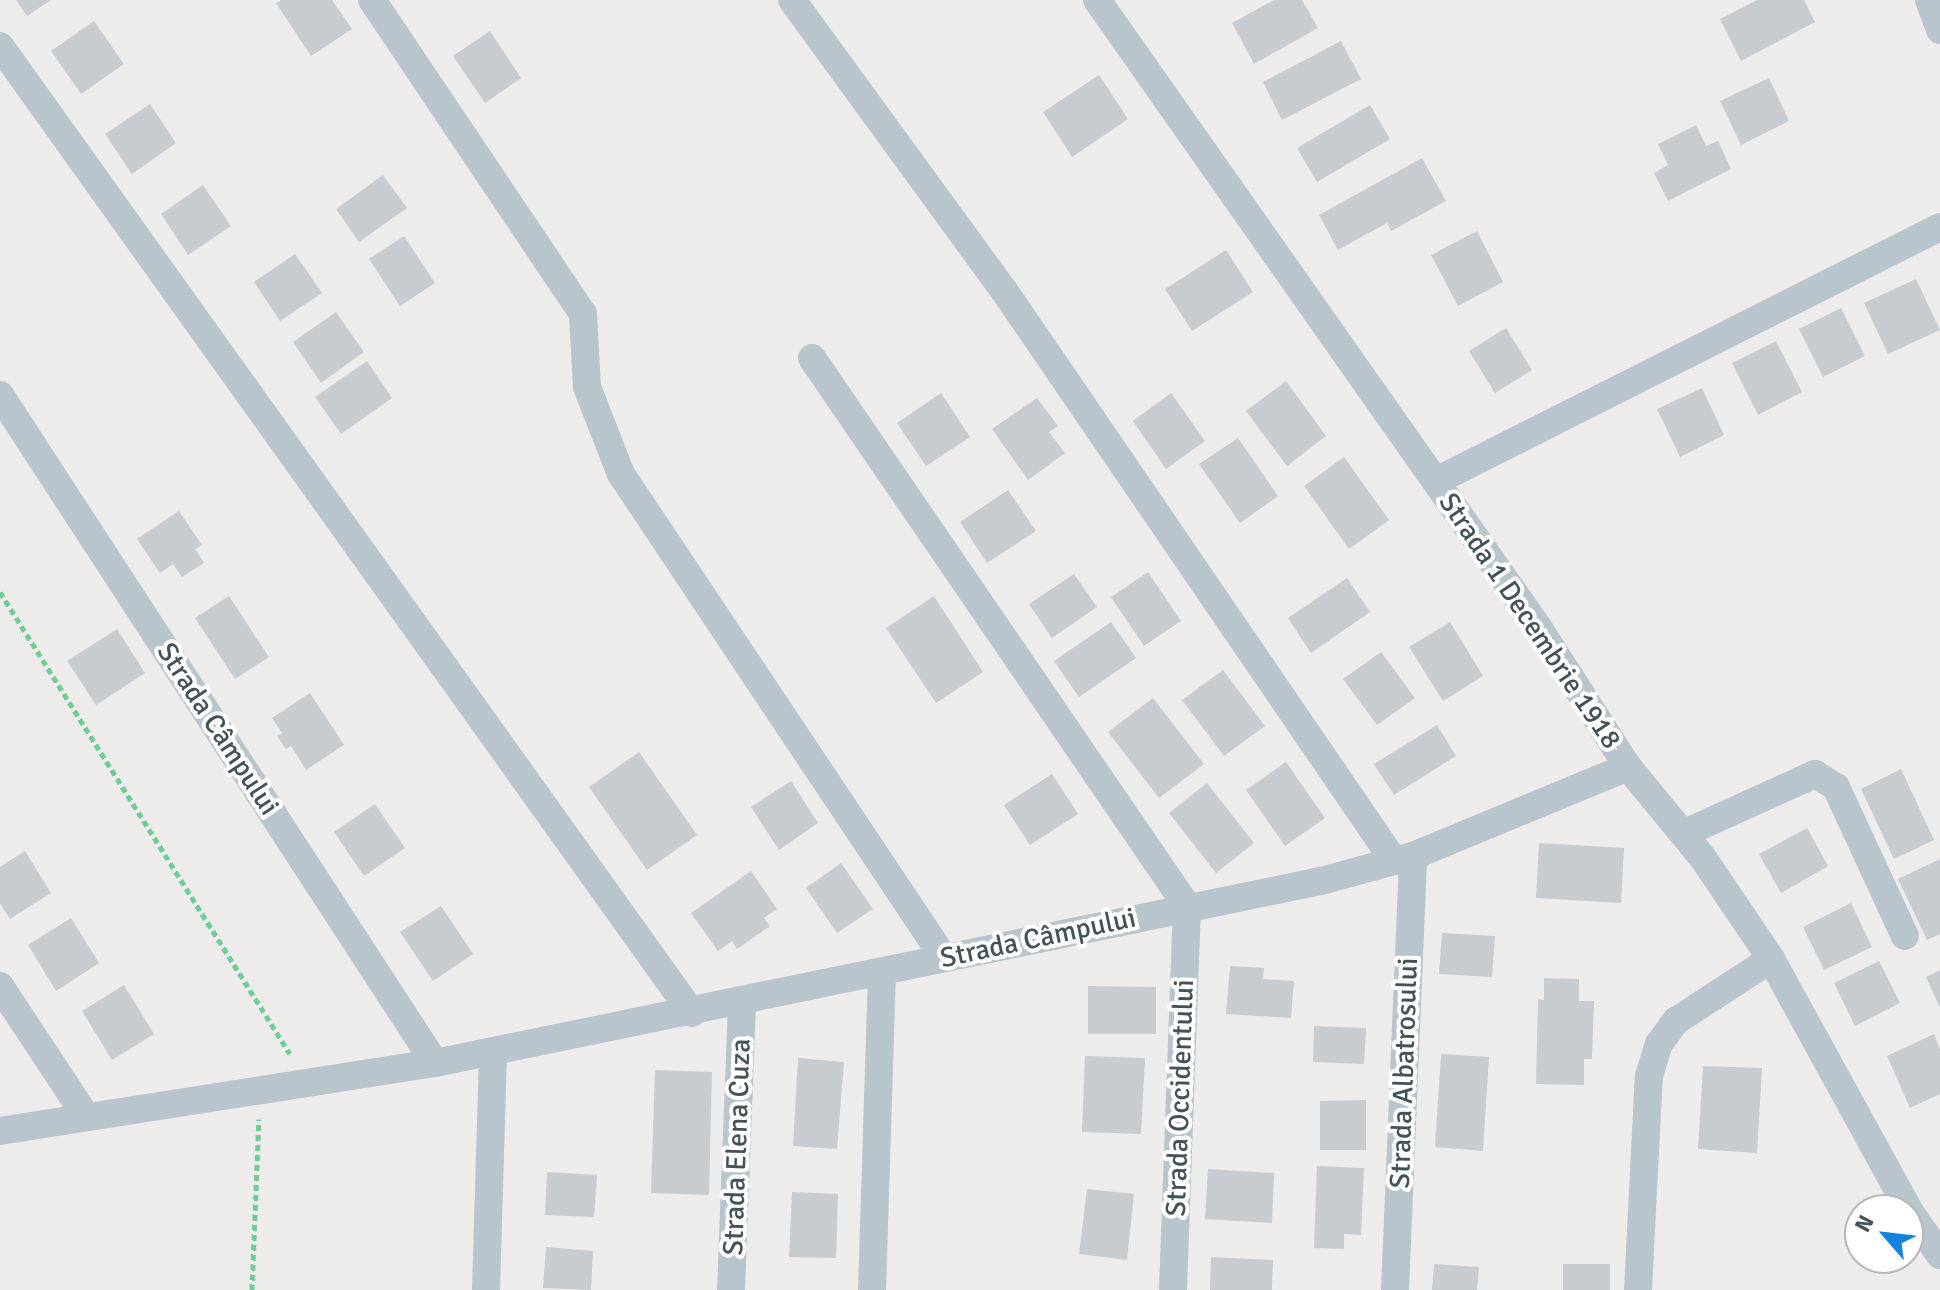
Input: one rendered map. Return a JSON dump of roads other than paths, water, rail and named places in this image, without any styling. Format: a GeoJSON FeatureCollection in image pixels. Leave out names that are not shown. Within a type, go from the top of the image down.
{"type":"FeatureCollection","features":[{"type":"Feature","properties":{"kind":"street"},"geometry":{"type":"LineString","coordinates":[[372,0],[583,314],[587,387],[621,474],[944,958]]}},
{"type":"Feature","properties":{"kind":"street"},"geometry":{"type":"LineString","coordinates":[[792,0],[1003,289],[1404,858]]}},
{"type":"Feature","properties":{"kind":"street","name":"Strada 1 Decembrie 1918"},"geometry":{"type":"LineString","coordinates":[[1097,0],[1436,481],[1628,767],[1685,833],[1771,959],[1912,1215],[1940,1255]]}},
{"type":"Feature","properties":{"kind":"street"},"geometry":{"type":"LineString","coordinates":[[1929,0],[1940,30]]}},
{"type":"Feature","properties":{"kind":"street"},"geometry":{"type":"LineString","coordinates":[[0,46],[692,1013]]}},
{"type":"Feature","properties":{"kind":"street"},"geometry":{"type":"LineString","coordinates":[[1436,481],[1940,227]]}},
{"type":"Feature","properties":{"kind":"street"},"geometry":{"type":"LineString","coordinates":[[812,358],[1187,906]]}},
{"type":"Feature","properties":{"kind":"street","name":"Strada Câmpului"},"geometry":{"type":"LineString","coordinates":[[0,395],[435,1063]]}},
{"type":"Feature","properties":{"kind":"street","name":"Strada Câmpului"},"geometry":{"type":"LineString","coordinates":[[0,1131],[85,1115],[435,1063],[742,1003],[1187,906],[1321,881],[1404,858],[1628,767]]}},
{"type":"Feature","properties":{"kind":"street"},"geometry":{"type":"LineString","coordinates":[[1685,833],[1815,774],[1836,787],[1905,936]]}},
{"type":"Feature","properties":{"kind":"street","name":"Strada Albatrosului"},"geometry":{"type":"LineString","coordinates":[[1395,1290],[1404,858]]}},
{"type":"Feature","properties":{"kind":"street","name":"Strada Occidentului"},"geometry":{"type":"LineString","coordinates":[[1173,1290],[1187,906]]}},
{"type":"Feature","properties":{"kind":"street"},"geometry":{"type":"LineString","coordinates":[[1638,1290],[1648,1090],[1659,1044],[1676,1021],[1771,959]]}},
{"type":"Feature","properties":{"kind":"street"},"geometry":{"type":"LineString","coordinates":[[872,1290],[882,972]]}},
{"type":"Feature","properties":{"kind":"street"},"geometry":{"type":"LineString","coordinates":[[0,986],[85,1115]]}},
{"type":"Feature","properties":{"kind":"street","name":"Strada Elena Cuza"},"geometry":{"type":"LineString","coordinates":[[731,1290],[742,1003]]}},
{"type":"Feature","properties":{"kind":"street"},"geometry":{"type":"LineString","coordinates":[[486,1290],[493,1052]]}}]}
